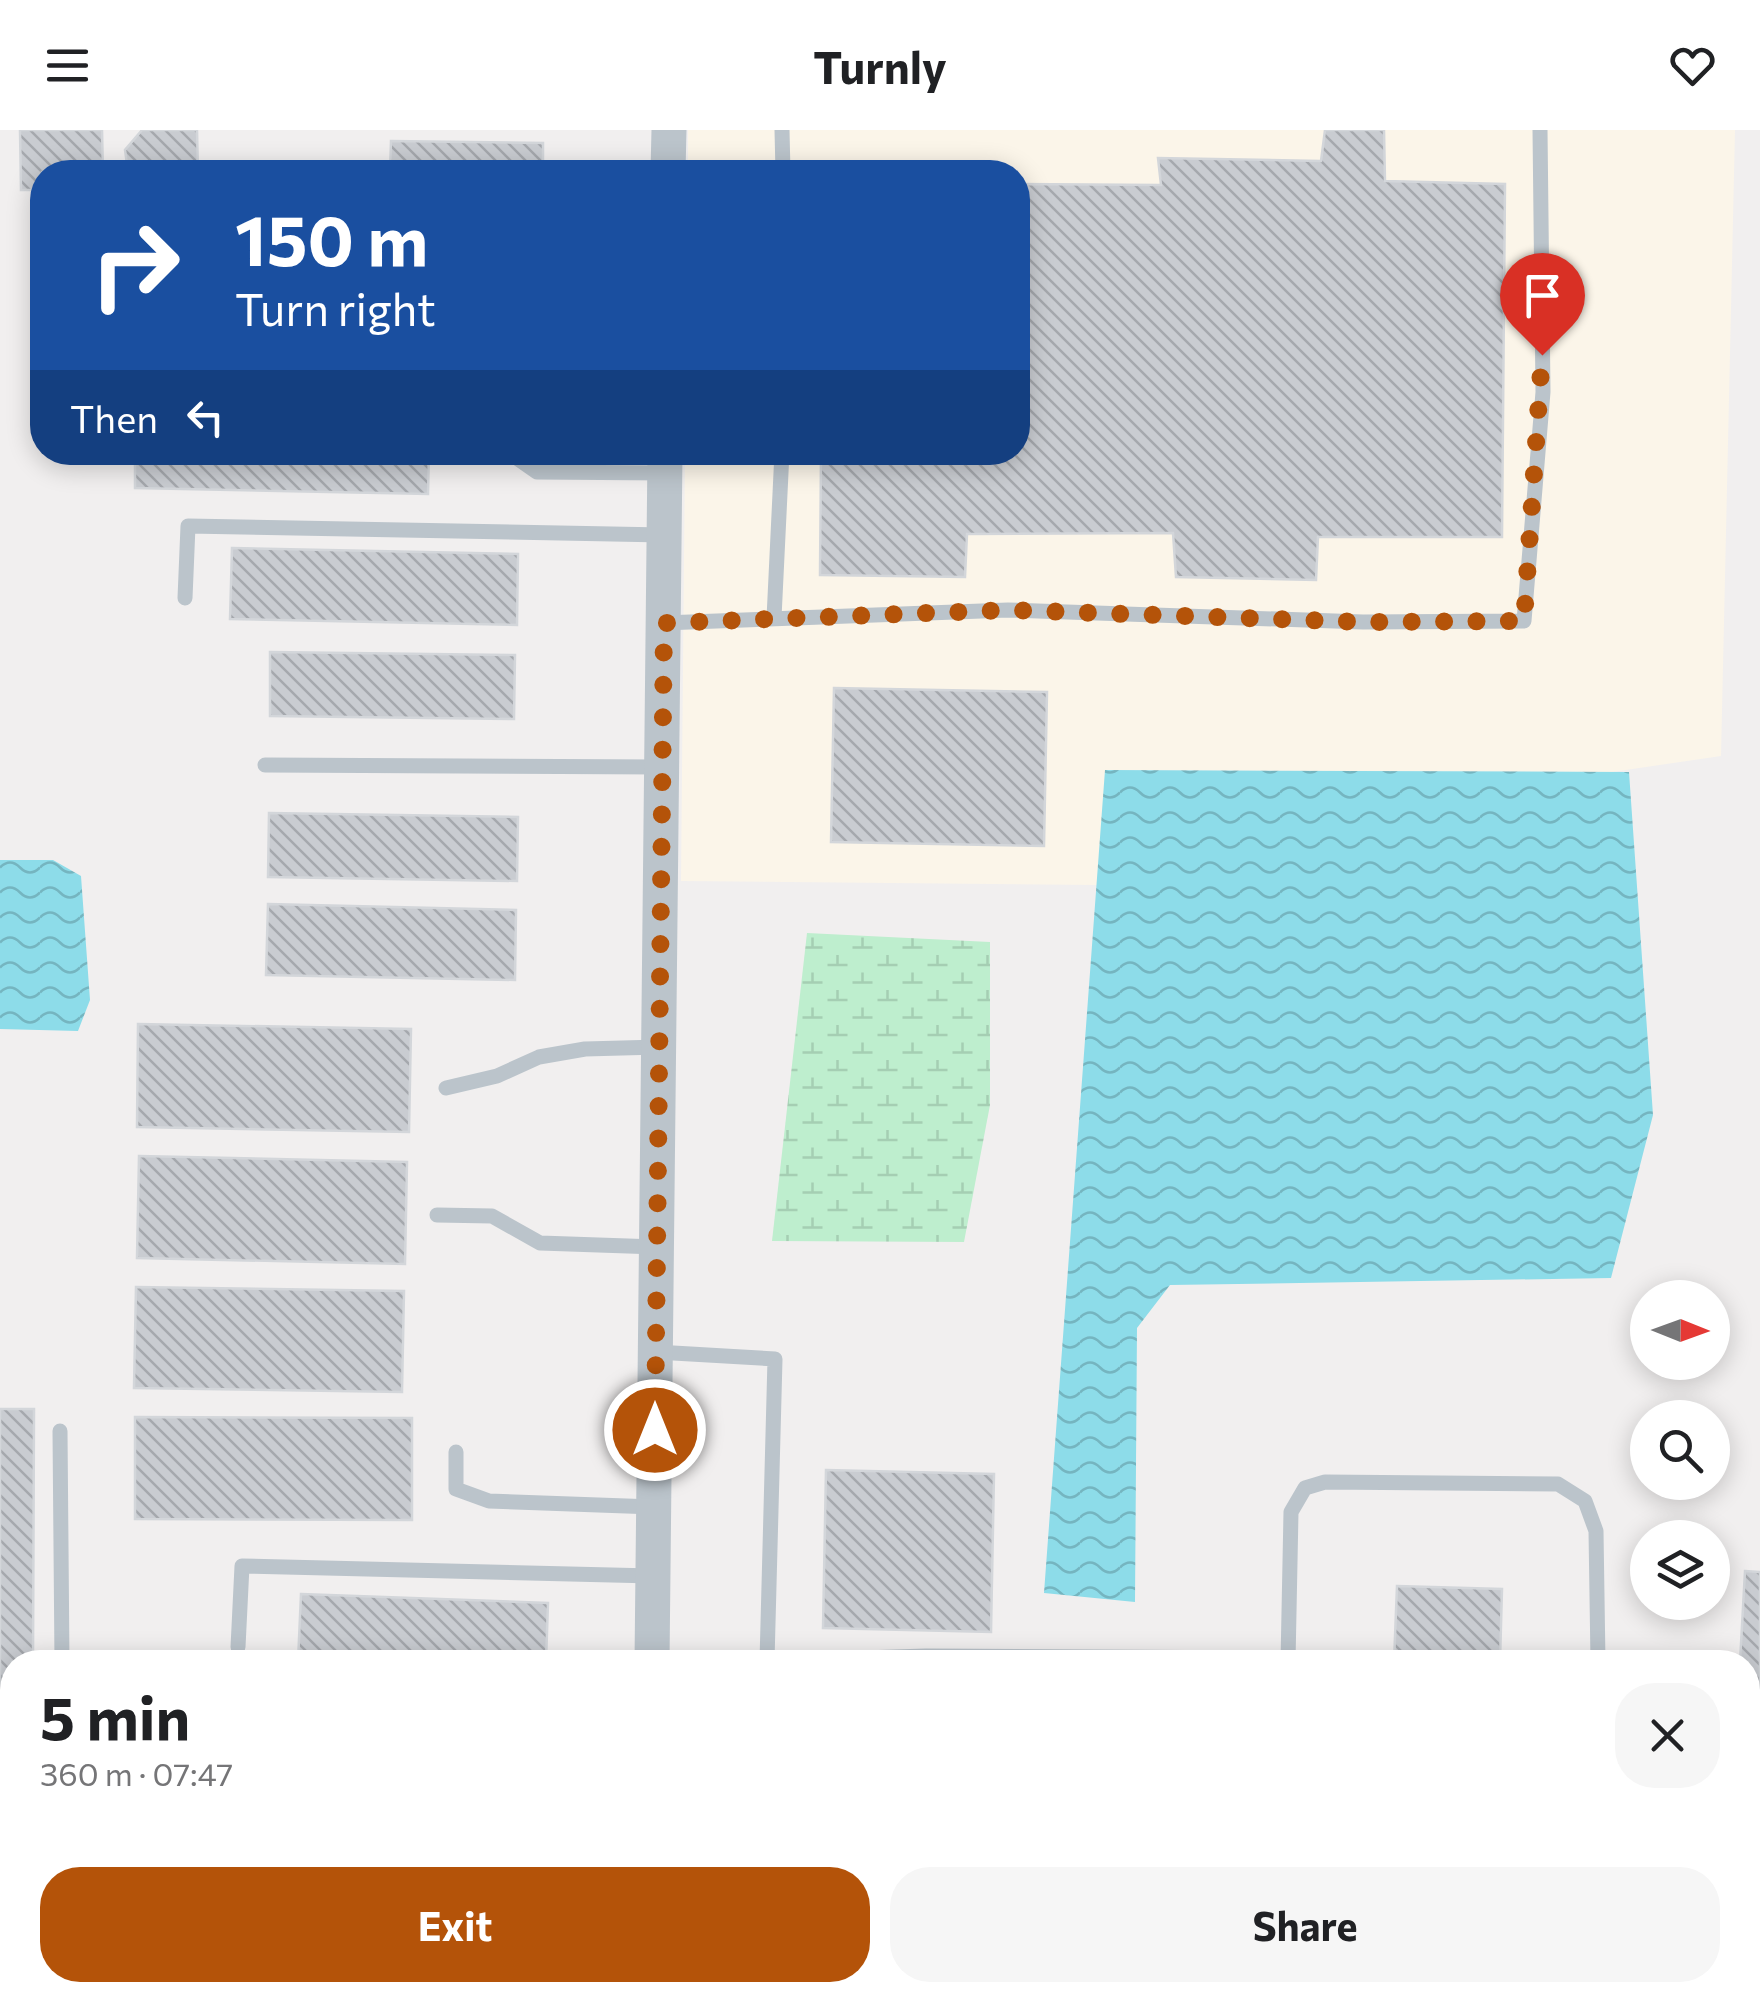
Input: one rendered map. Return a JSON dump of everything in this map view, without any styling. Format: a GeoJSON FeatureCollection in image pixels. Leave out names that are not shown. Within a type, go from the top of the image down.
{"type":"FeatureCollection","features":[{"type":"Feature","properties":{"kind":"street"},"geometry":{"type":"LineString","coordinates":[[668,160],[669,130]]}},
{"type":"Feature","properties":{"kind":"street"},"geometry":{"type":"LineString","coordinates":[[652,1650],[665,465]]}},
{"type":"Feature","properties":{"kind":"lane"},"geometry":{"type":"LineString","coordinates":[[782,130],[783,160]]}},
{"type":"Feature","properties":{"kind":"lane"},"geometry":{"type":"LineString","coordinates":[[664,623],[1008,610],[1364,622],[1524,621],[1543,392],[1540,130]]}},
{"type":"Feature","properties":{"kind":"lane"},"geometry":{"type":"LineString","coordinates":[[527,465],[537,472],[637,465]]}},
{"type":"Feature","properties":{"kind":"lane"},"geometry":{"type":"LineString","coordinates":[[774,618],[781,465]]}},
{"type":"Feature","properties":{"kind":"lane"},"geometry":{"type":"LineString","coordinates":[[185,598],[188,526],[664,535]]}},
{"type":"Feature","properties":{"kind":"lane"},"geometry":{"type":"LineString","coordinates":[[265,766],[662,767]]}},
{"type":"Feature","properties":{"kind":"lane"},"geometry":{"type":"LineString","coordinates":[[446,1088],[585,1048],[659,1047]]}},
{"type":"Feature","properties":{"kind":"lane"},"geometry":{"type":"LineString","coordinates":[[437,1214],[492,1216],[540,1243],[656,1247]]}},
{"type":"Feature","properties":{"kind":"lane"},"geometry":{"type":"LineString","coordinates":[[656,1352],[776,1359],[767,1650]]}},
{"type":"Feature","properties":{"kind":"lane"},"geometry":{"type":"LineString","coordinates":[[60,1430],[62,1650]]}},
{"type":"Feature","properties":{"kind":"lane"},"geometry":{"type":"LineString","coordinates":[[456,1452],[456,1489],[489,1502],[654,1507]]}},
{"type":"Feature","properties":{"kind":"lane"},"geometry":{"type":"LineString","coordinates":[[1288,1650],[1291,1512],[1305,1488],[1325,1482],[1558,1484],[1585,1501],[1596,1531],[1598,1650]]}},
{"type":"Feature","properties":{"kind":"lane"},"geometry":{"type":"LineString","coordinates":[[238,1647],[242,1566],[653,1576]]}},
{"type":"Feature","properties":{"kind":"shaded area"},"geometry":{"type":"Polygon","coordinates":[[[688,130],[1735,130],[1721,756],[1612,772],[1106,770],[1097,885],[681,881],[685,465],[1030,465],[1030,160],[688,160],[688,130]]]}},
{"type":"Feature","properties":{"kind":"green space"},"geometry":{"type":"Polygon","coordinates":[[[807,933],[990,942],[990,1105],[964,1242],[772,1241],[807,933]]]}},
{"type":"Feature","properties":{"kind":"water"},"geometry":{"type":"Polygon","coordinates":[[[1105,770],[1629,772],[1653,1115],[1611,1278],[1170,1285],[1137,1328],[1135,1602],[1044,1593],[1105,770]]]}},
{"type":"Feature","properties":{"kind":"water"},"geometry":{"type":"Polygon","coordinates":[[[0,860],[53,860],[81,876],[90,1000],[78,1031],[0,1029],[0,860]]]}},
{"type":"Feature","properties":{"kind":"building"},"geometry":{"type":"Polygon","coordinates":[[[20,130],[102,130],[103,160],[30,160],[30,190],[21,190],[20,130]]]}},
{"type":"Feature","properties":{"kind":"building"},"geometry":{"type":"Polygon","coordinates":[[[142,130],[197,130],[198,160],[126,160],[125,150],[142,130]]]}},
{"type":"Feature","properties":{"kind":"building"},"geometry":{"type":"Polygon","coordinates":[[[1325,130],[1384,130],[1385,181],[1505,184],[1502,537],[1318,537],[1316,580],[1176,577],[1173,533],[967,534],[965,577],[820,575],[821,465],[1030,465],[1030,184],[1161,185],[1158,158],[1321,161],[1325,130]]]}},
{"type":"Feature","properties":{"kind":"building"},"geometry":{"type":"Polygon","coordinates":[[[391,141],[543,143],[543,160],[390,160],[391,141]]]}},
{"type":"Feature","properties":{"kind":"building"},"geometry":{"type":"Polygon","coordinates":[[[135,465],[429,465],[428,494],[135,488],[135,465]]]}},
{"type":"Feature","properties":{"kind":"building"},"geometry":{"type":"Polygon","coordinates":[[[232,548],[518,554],[517,625],[230,619],[232,548]]]}},
{"type":"Feature","properties":{"kind":"building"},"geometry":{"type":"Polygon","coordinates":[[[270,652],[515,655],[514,719],[270,716],[270,652]]]}},
{"type":"Feature","properties":{"kind":"building"},"geometry":{"type":"Polygon","coordinates":[[[834,688],[1047,692],[1044,846],[831,842],[834,688]]]}},
{"type":"Feature","properties":{"kind":"building"},"geometry":{"type":"Polygon","coordinates":[[[269,813],[518,817],[517,881],[268,877],[269,813]]]}},
{"type":"Feature","properties":{"kind":"building"},"geometry":{"type":"Polygon","coordinates":[[[268,904],[516,910],[515,980],[266,975],[268,904]]]}},
{"type":"Feature","properties":{"kind":"building"},"geometry":{"type":"Polygon","coordinates":[[[138,1024],[411,1029],[409,1132],[137,1127],[138,1024]]]}},
{"type":"Feature","properties":{"kind":"building"},"geometry":{"type":"Polygon","coordinates":[[[139,1156],[407,1162],[405,1264],[137,1258],[139,1156]]]}},
{"type":"Feature","properties":{"kind":"building"},"geometry":{"type":"Polygon","coordinates":[[[136,1287],[404,1291],[402,1392],[134,1388],[136,1287]]]}},
{"type":"Feature","properties":{"kind":"building"},"geometry":{"type":"Polygon","coordinates":[[[0,1409],[34,1409],[33,1650],[0,1650],[0,1409]]]}},
{"type":"Feature","properties":{"kind":"building"},"geometry":{"type":"Polygon","coordinates":[[[135,1417],[412,1418],[412,1520],[135,1519],[135,1417]]]}},
{"type":"Feature","properties":{"kind":"building"},"geometry":{"type":"Polygon","coordinates":[[[826,1470],[994,1474],[991,1632],[823,1628],[826,1470]]]}},
{"type":"Feature","properties":{"kind":"building"},"geometry":{"type":"Polygon","coordinates":[[[1745,1571],[1760,1572],[1760,1650],[1741,1650],[1745,1571]]]}},
{"type":"Feature","properties":{"kind":"building"},"geometry":{"type":"Polygon","coordinates":[[[1397,1586],[1502,1589],[1500,1650],[1394,1650],[1397,1586]]]}},
{"type":"Feature","properties":{"kind":"building"},"geometry":{"type":"Polygon","coordinates":[[[301,1594],[548,1603],[546,1650],[299,1650],[301,1594]]]}},
{"type":"Feature","properties":{"kind":"route"},"geometry":{"type":"LineString","coordinates":[[655,1430],[664,623],[1008,610],[1364,622],[1524,621],[1543,392],[1542,355]]}}]}
